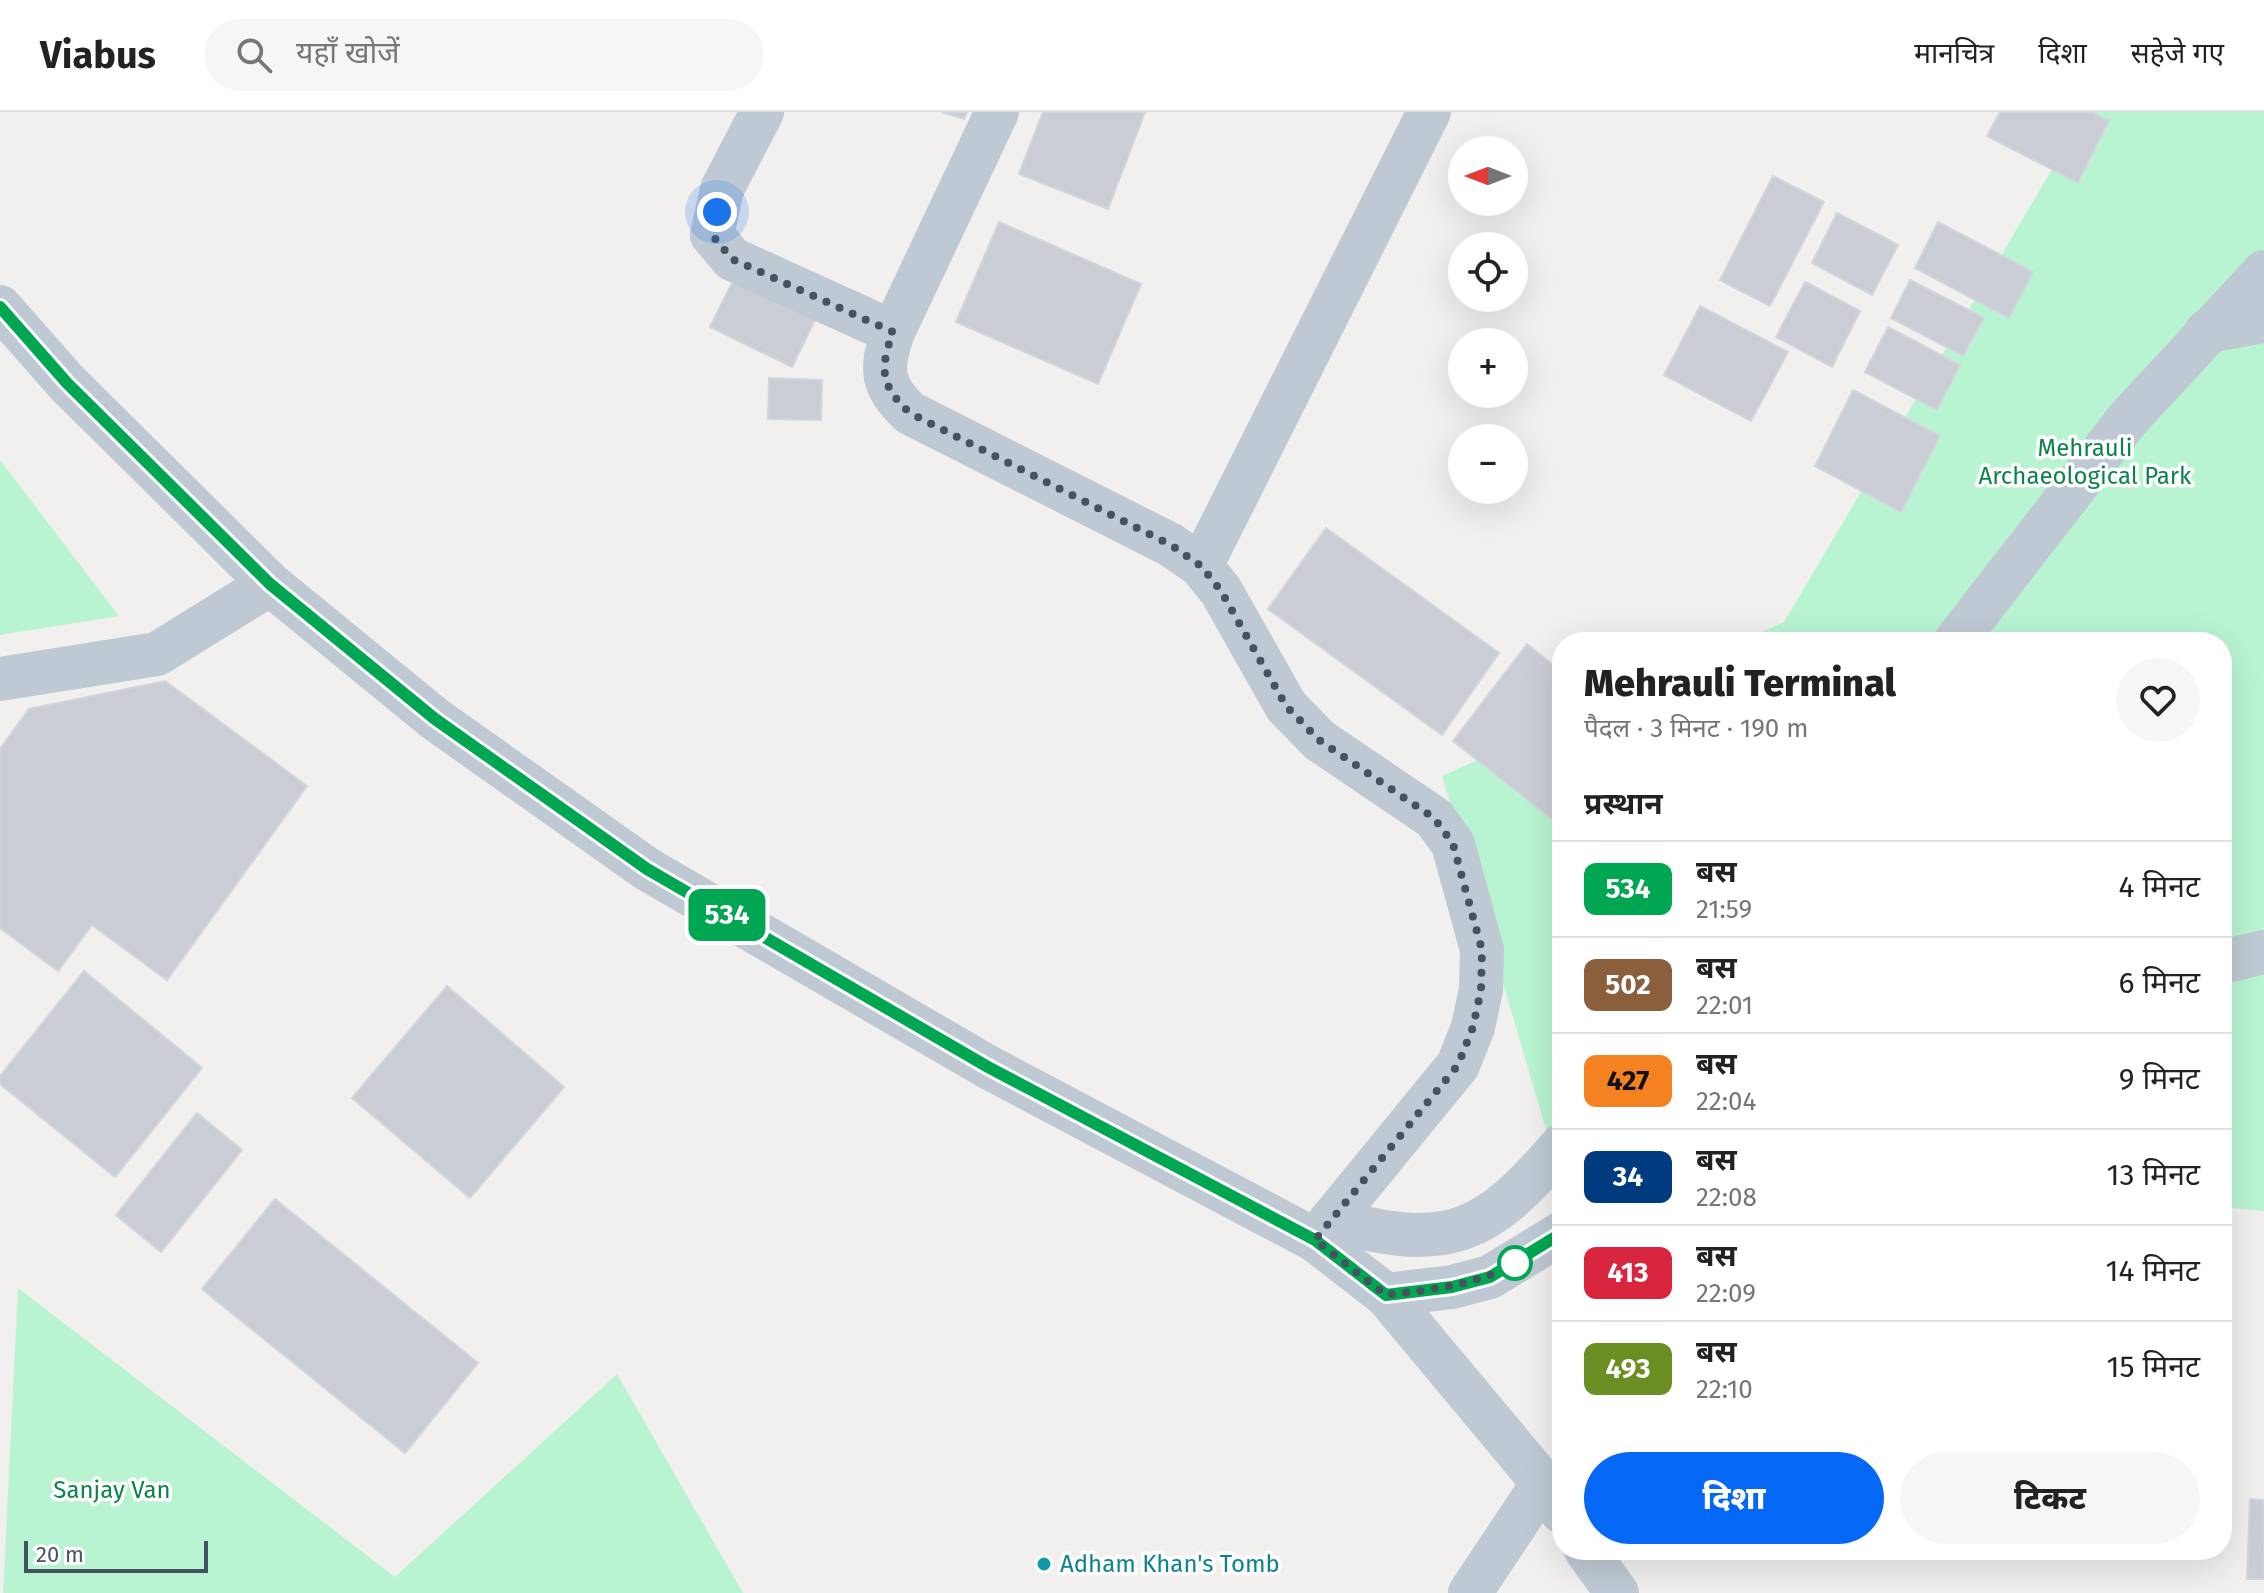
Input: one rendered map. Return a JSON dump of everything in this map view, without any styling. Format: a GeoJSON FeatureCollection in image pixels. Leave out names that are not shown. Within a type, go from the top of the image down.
{"type":"FeatureCollection","features":[{"type":"Feature","properties":{"kind":"street"},"geometry":{"type":"LineString","coordinates":[[762,112],[722,189],[712,235],[732,259],[893,332]]}},
{"type":"Feature","properties":{"kind":"street"},"geometry":{"type":"LineString","coordinates":[[997,112],[893,332],[884,355],[885,384],[910,413],[1171,545],[1201,566],[1221,591],[1286,706],[1319,740],[1434,818],[1453,844],[1482,950],[1481,990],[1473,1027],[1458,1065],[1323,1230]]}},
{"type":"Feature","properties":{"kind":"street"},"geometry":{"type":"LineString","coordinates":[[1201,566],[1429,112]]}},
{"type":"Feature","properties":{"kind":"street"},"geometry":{"type":"LineString","coordinates":[[1963,632],[2127,420],[2264,272]]}},
{"type":"Feature","properties":{"kind":"street"},"geometry":{"type":"LineString","coordinates":[[0,307],[67,383],[270,584],[435,719],[647,869],[988,1067],[1323,1230],[1386,1295],[1552,1497]]}},
{"type":"Feature","properties":{"kind":"street"},"geometry":{"type":"LineString","coordinates":[[2207,331],[2264,321]]}},
{"type":"Feature","properties":{"kind":"street"},"geometry":{"type":"LineString","coordinates":[[0,679],[157,654],[270,584]]}},
{"type":"Feature","properties":{"kind":"street"},"geometry":{"type":"LineString","coordinates":[[2232,960],[2264,952]]}},
{"type":"Feature","properties":{"kind":"street"},"geometry":{"type":"LineString","coordinates":[[1323,1230],[1422,1235],[1457,1231],[1487,1219],[1522,1192],[1552,1157]]}},
{"type":"Feature","properties":{"kind":"street"},"geometry":{"type":"LineString","coordinates":[[1386,1295],[1452,1287],[1490,1277],[1552,1239]]}},
{"type":"Feature","properties":{"kind":"street"},"geometry":{"type":"LineString","coordinates":[[1470,1593],[1552,1499]]}},
{"type":"Feature","properties":{"kind":"street"},"geometry":{"type":"LineString","coordinates":[[1593,1560],[1617,1593]]}},
{"type":"Feature","properties":{"kind":"green space","name":"Mehrauli Archaeological Park"},"geometry":{"type":"Polygon","coordinates":[[[2086,112],[2264,112],[2264,1211],[2232,1208],[2232,632],[1762,632],[1784,622],[2086,112]]]}},
{"type":"Feature","properties":{"kind":"green space"},"geometry":{"type":"Polygon","coordinates":[[[0,460],[119,616],[0,635],[0,460]]]}},
{"type":"Feature","properties":{"kind":"green space"},"geometry":{"type":"Polygon","coordinates":[[[1552,726],[1552,1143],[1550,1143],[1442,776],[1552,726]]]}},
{"type":"Feature","properties":{"kind":"green space","name":"Sanjay Van"},"geometry":{"type":"Polygon","coordinates":[[[18,1288],[395,1577],[617,1374],[743,1593],[3,1593],[18,1288]]]}},
{"type":"Feature","properties":{"kind":"building"},"geometry":{"type":"Polygon","coordinates":[[[942,112],[967,112],[964,119],[942,112]]]}},
{"type":"Feature","properties":{"kind":"building"},"geometry":{"type":"Polygon","coordinates":[[[1043,112],[1145,112],[1108,209],[1019,174],[1043,112]]]}},
{"type":"Feature","properties":{"kind":"building"},"geometry":{"type":"Polygon","coordinates":[[[2000,112],[2092,112],[2109,121],[2078,183],[1987,136],[2000,112]]]}},
{"type":"Feature","properties":{"kind":"building"},"geometry":{"type":"Polygon","coordinates":[[[1773,176],[1824,202],[1770,306],[1720,280],[1773,176]]]}},
{"type":"Feature","properties":{"kind":"building"},"geometry":{"type":"Polygon","coordinates":[[[1837,213],[1898,245],[1872,295],[1812,263],[1837,213]]]}},
{"type":"Feature","properties":{"kind":"building"},"geometry":{"type":"Polygon","coordinates":[[[999,222],[1141,284],[1098,384],[956,322],[999,222]]]}},
{"type":"Feature","properties":{"kind":"building"},"geometry":{"type":"Polygon","coordinates":[[[1938,222],[2033,272],[2009,318],[1915,268],[1938,222]]]}},
{"type":"Feature","properties":{"kind":"building"},"geometry":{"type":"Polygon","coordinates":[[[735,277],[816,318],[792,367],[710,327],[735,277]]]}},
{"type":"Feature","properties":{"kind":"building"},"geometry":{"type":"Polygon","coordinates":[[[1910,280],[1984,318],[1963,356],[1891,318],[1910,280]]]}},
{"type":"Feature","properties":{"kind":"building"},"geometry":{"type":"Polygon","coordinates":[[[1805,282],[1860,311],[1832,367],[1776,337],[1805,282]]]}},
{"type":"Feature","properties":{"kind":"building"},"geometry":{"type":"Polygon","coordinates":[[[1700,306],[1788,352],[1751,421],[1664,375],[1700,306]]]}},
{"type":"Feature","properties":{"kind":"building"},"geometry":{"type":"Polygon","coordinates":[[[1888,327],[1960,365],[1937,410],[1865,372],[1888,327]]]}},
{"type":"Feature","properties":{"kind":"building"},"geometry":{"type":"Polygon","coordinates":[[[769,378],[822,380],[821,420],[768,419],[769,378]]]}},
{"type":"Feature","properties":{"kind":"building"},"geometry":{"type":"Polygon","coordinates":[[[1853,390],[1940,436],[1901,512],[1815,466],[1853,390]]]}},
{"type":"Feature","properties":{"kind":"building"},"geometry":{"type":"Polygon","coordinates":[[[1326,528],[1499,653],[1442,735],[1268,609],[1326,528]]]}},
{"type":"Feature","properties":{"kind":"building"},"geometry":{"type":"Polygon","coordinates":[[[1527,644],[1552,664],[1552,819],[1453,741],[1527,644]]]}},
{"type":"Feature","properties":{"kind":"building"},"geometry":{"type":"Polygon","coordinates":[[[165,681],[307,786],[167,980],[92,925],[58,971],[0,928],[0,749],[29,709],[165,681]]]}},
{"type":"Feature","properties":{"kind":"building"},"geometry":{"type":"Polygon","coordinates":[[[84,971],[202,1068],[115,1177],[0,1084],[0,1076],[84,971]]]}},
{"type":"Feature","properties":{"kind":"building"},"geometry":{"type":"Polygon","coordinates":[[[447,986],[564,1087],[470,1198],[352,1098],[447,986]]]}},
{"type":"Feature","properties":{"kind":"building"},"geometry":{"type":"Polygon","coordinates":[[[197,1113],[242,1150],[161,1252],[116,1215],[197,1113]]]}},
{"type":"Feature","properties":{"kind":"building"},"geometry":{"type":"Polygon","coordinates":[[[275,1199],[478,1363],[405,1453],[202,1289],[275,1199]]]}},
{"type":"Feature","properties":{"kind":"building"},"geometry":{"type":"Polygon","coordinates":[[[2250,1499],[2264,1500],[2264,1579],[2247,1579],[2250,1499]]]}},
{"type":"Feature","properties":{"kind":"bus line","name":"534"},"geometry":{"type":"LineString","coordinates":[[0,307],[67,383],[270,584],[435,719],[647,869],[988,1067],[1315,1240],[1386,1295],[1452,1287],[1490,1277],[1552,1240]]}},
{"type":"Feature","properties":{"kind":"place","name":"Adham Khan's Tomb"},"geometry":{"type":"Point","coordinates":[1044,1564]}},
{"type":"Feature","properties":{"kind":"route"},"geometry":{"type":"LineString","coordinates":[[717,212],[712,235],[732,259],[771,280],[893,332],[884,355],[885,384],[893,397],[910,413],[1171,545],[1201,566],[1221,591],[1286,706],[1319,740],[1434,818],[1453,844],[1470,897],[1482,950],[1481,990],[1473,1027],[1458,1065],[1315,1240],[1386,1295],[1452,1287],[1490,1277],[1515,1263]]}}]}
